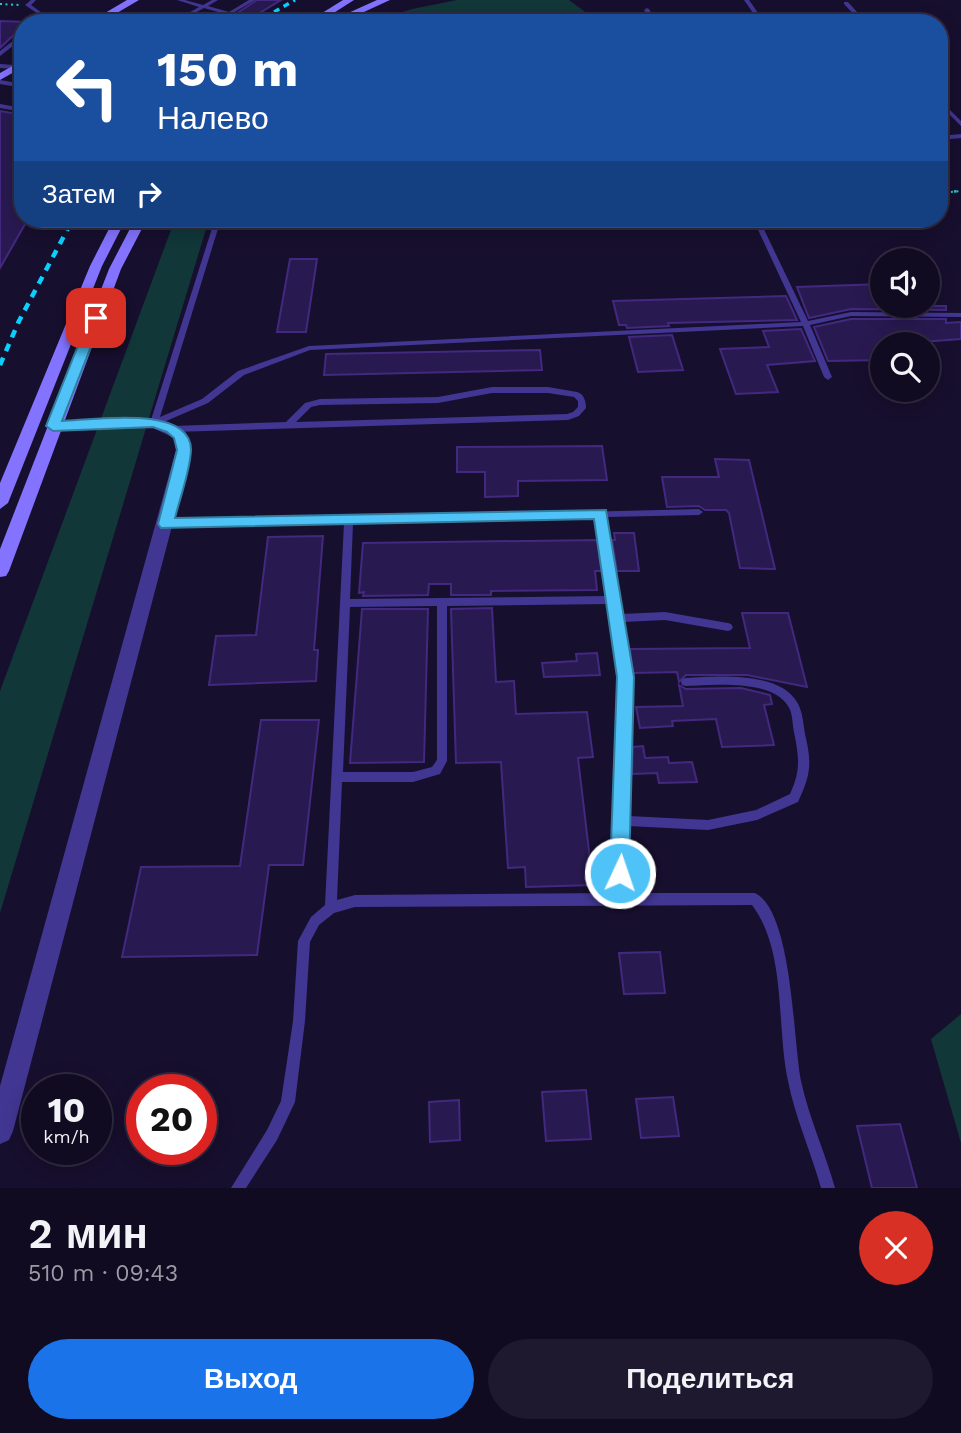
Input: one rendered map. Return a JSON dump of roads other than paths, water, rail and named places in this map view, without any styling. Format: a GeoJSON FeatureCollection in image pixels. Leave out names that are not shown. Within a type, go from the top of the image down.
{"type":"FeatureCollection","features":[{"type":"Feature","properties":{"kind":"main road"},"geometry":{"type":"LineString","coordinates":[[109,14],[134,0]]}},
{"type":"Feature","properties":{"kind":"main road"},"geometry":{"type":"LineString","coordinates":[[326,14],[349,0]]}},
{"type":"Feature","properties":{"kind":"main road"},"geometry":{"type":"LineString","coordinates":[[345,14],[368,0]]}},
{"type":"Feature","properties":{"kind":"main road"},"geometry":{"type":"LineString","coordinates":[[352,14],[384,0]]}},
{"type":"Feature","properties":{"kind":"main road"},"geometry":{"type":"LineString","coordinates":[[0,503],[92,277],[116,228]]}},
{"type":"Feature","properties":{"kind":"main road"},"geometry":{"type":"LineString","coordinates":[[0,571],[53,426],[115,270],[136,228]]}},
{"type":"Feature","properties":{"kind":"street"},"geometry":{"type":"LineString","coordinates":[[0,1131],[184,450],[181,436],[163,426],[53,426]]}},
{"type":"Feature","properties":{"kind":"lane"},"geometry":{"type":"LineString","coordinates":[[34,0],[28,5],[41,14]]}},
{"type":"Feature","properties":{"kind":"lane"},"geometry":{"type":"LineString","coordinates":[[179,0],[228,13],[253,0]]}},
{"type":"Feature","properties":{"kind":"lane"},"geometry":{"type":"LineString","coordinates":[[189,14],[216,0]]}},
{"type":"Feature","properties":{"kind":"lane"},"geometry":{"type":"LineString","coordinates":[[846,3],[856,14]]}},
{"type":"Feature","properties":{"kind":"lane"},"geometry":{"type":"LineString","coordinates":[[647,10],[649,14]]}},
{"type":"Feature","properties":{"kind":"lane"},"geometry":{"type":"LineString","coordinates":[[0,54],[14,42]]}},
{"type":"Feature","properties":{"kind":"lane"},"geometry":{"type":"LineString","coordinates":[[0,89],[2,81]]}},
{"type":"Feature","properties":{"kind":"lane"},"geometry":{"type":"LineString","coordinates":[[948,110],[961,124]]}},
{"type":"Feature","properties":{"kind":"lane"},"geometry":{"type":"LineString","coordinates":[[163,426],[216,228]]}},
{"type":"Feature","properties":{"kind":"lane"},"geometry":{"type":"LineString","coordinates":[[760,228],[828,377]]}},
{"type":"Feature","properties":{"kind":"lane"},"geometry":{"type":"LineString","coordinates":[[163,426],[205,401],[241,373],[309,348],[806,324],[851,314],[961,315]]}},
{"type":"Feature","properties":{"kind":"lane"},"geometry":{"type":"LineString","coordinates":[[163,426],[288,425],[568,416],[576,414],[582,408],[582,401],[577,395],[548,390],[492,390],[438,400],[320,402],[308,405],[288,425]]}},
{"type":"Feature","properties":{"kind":"lane"},"geometry":{"type":"LineString","coordinates":[[166,524],[699,512]]}},
{"type":"Feature","properties":{"kind":"lane"},"geometry":{"type":"LineString","coordinates":[[601,514],[626,677],[623,821],[618,899]]}},
{"type":"Feature","properties":{"kind":"lane"},"geometry":{"type":"LineString","coordinates":[[331,908],[349,520]]}},
{"type":"Feature","properties":{"kind":"lane"},"geometry":{"type":"LineString","coordinates":[[345,603],[614,600]]}},
{"type":"Feature","properties":{"kind":"lane"},"geometry":{"type":"LineString","coordinates":[[337,777],[413,777],[436,771],[442,761],[442,602]]}},
{"type":"Feature","properties":{"kind":"lane"},"geometry":{"type":"LineString","coordinates":[[617,618],[665,616],[728,627]]}},
{"type":"Feature","properties":{"kind":"lane"},"geometry":{"type":"LineString","coordinates":[[623,821],[708,825],[757,815],[794,798],[806,772],[794,705],[787,696],[765,685],[719,681],[686,682]]}},
{"type":"Feature","properties":{"kind":"lane"},"geometry":{"type":"LineString","coordinates":[[238,1188],[272,1135],[288,1102],[299,1021],[304,941],[315,920],[331,908],[355,901],[618,899],[755,899],[764,907],[770,922],[787,1005],[794,1079],[828,1188]]}},
{"type":"Feature","properties":{"kind":"railway"},"geometry":{"type":"LineString","coordinates":[[271,14],[295,0]]}},
{"type":"Feature","properties":{"kind":"railway"},"geometry":{"type":"LineString","coordinates":[[0,365],[19,321],[68,228]]}}]}
